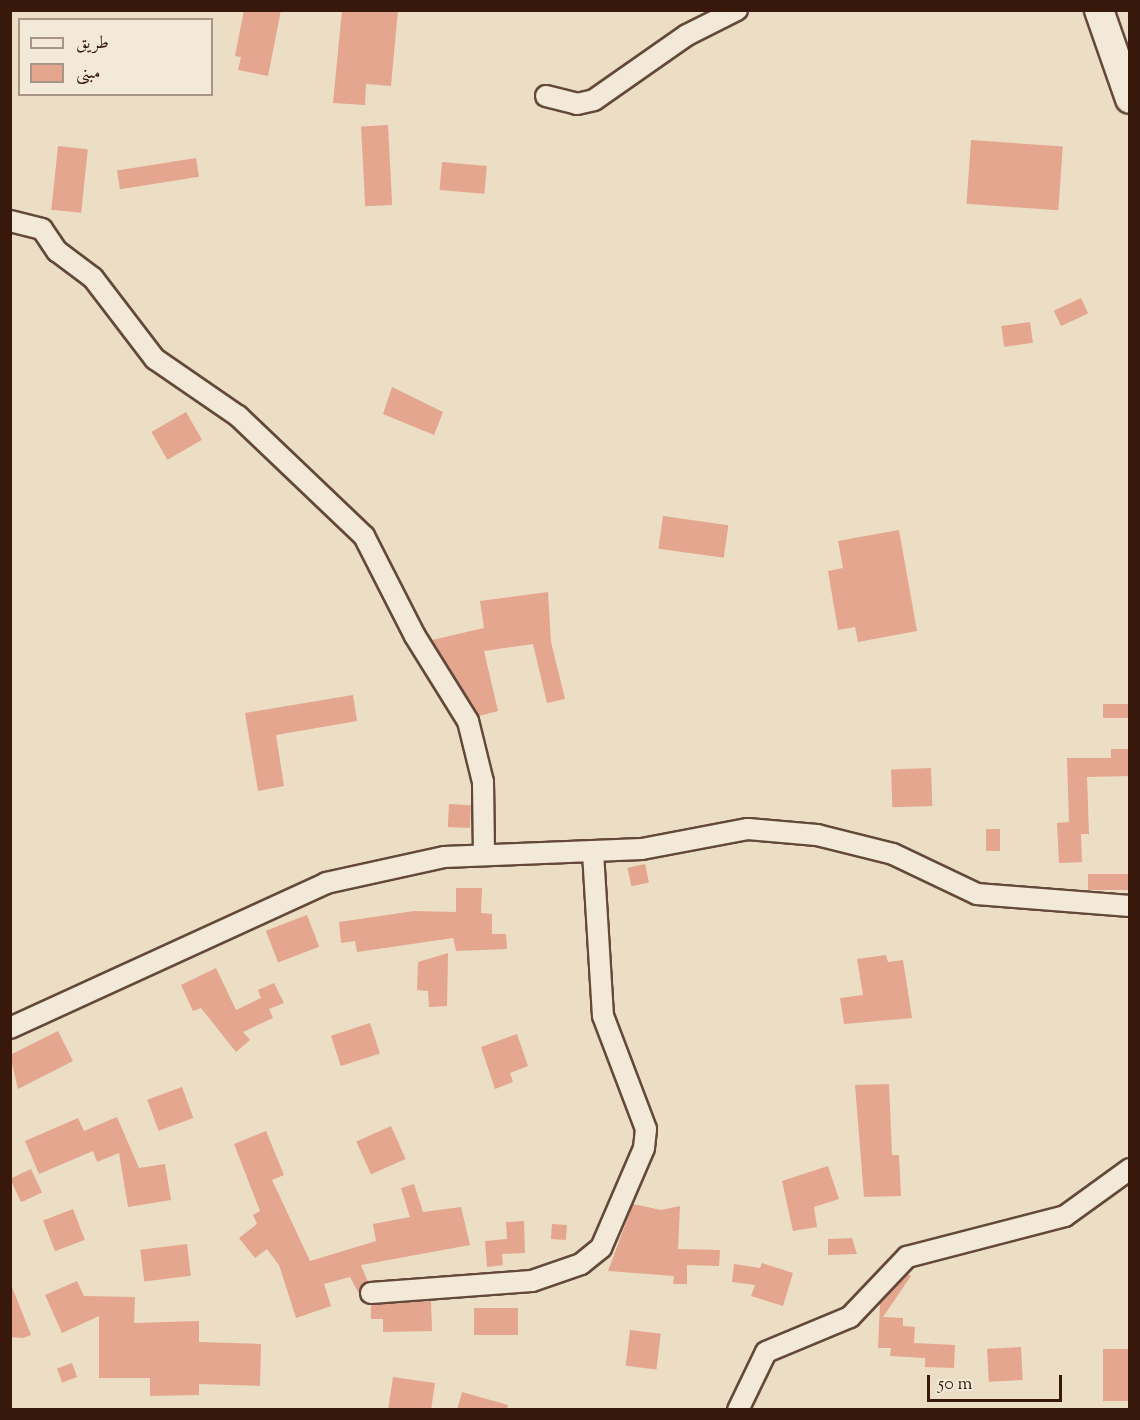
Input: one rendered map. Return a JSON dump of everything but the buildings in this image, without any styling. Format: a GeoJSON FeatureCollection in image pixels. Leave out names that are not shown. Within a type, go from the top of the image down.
{"type":"FeatureCollection","features":[{"type":"Feature","properties":{"kind":"main road"},"geometry":{"type":"LineString","coordinates":[[1099,10],[1130,99]]}},
{"type":"Feature","properties":{"kind":"street"},"geometry":{"type":"LineString","coordinates":[[546,96],[577,104],[594,100],[687,35],[737,10]]}},
{"type":"Feature","properties":{"kind":"street"},"geometry":{"type":"LineString","coordinates":[[10,221],[42,229],[57,251],[93,278],[154,359],[238,416],[327,496],[364,536],[416,636],[468,721],[478,751],[484,855]]}},
{"type":"Feature","properties":{"kind":"street"},"geometry":{"type":"LineString","coordinates":[[10,1028],[326,883],[395,864],[484,855],[642,849],[748,829],[817,835],[893,854],[977,894],[1130,906]]}},
{"type":"Feature","properties":{"kind":"street"},"geometry":{"type":"LineString","coordinates":[[371,1293],[532,1281],[580,1264],[601,1248],[644,1148],[646,1129],[603,1016],[593,852]]}},
{"type":"Feature","properties":{"kind":"street"},"geometry":{"type":"LineString","coordinates":[[738,1410],[766,1352],[850,1317],[907,1257],[1065,1216],[1130,1169]]}}]}
